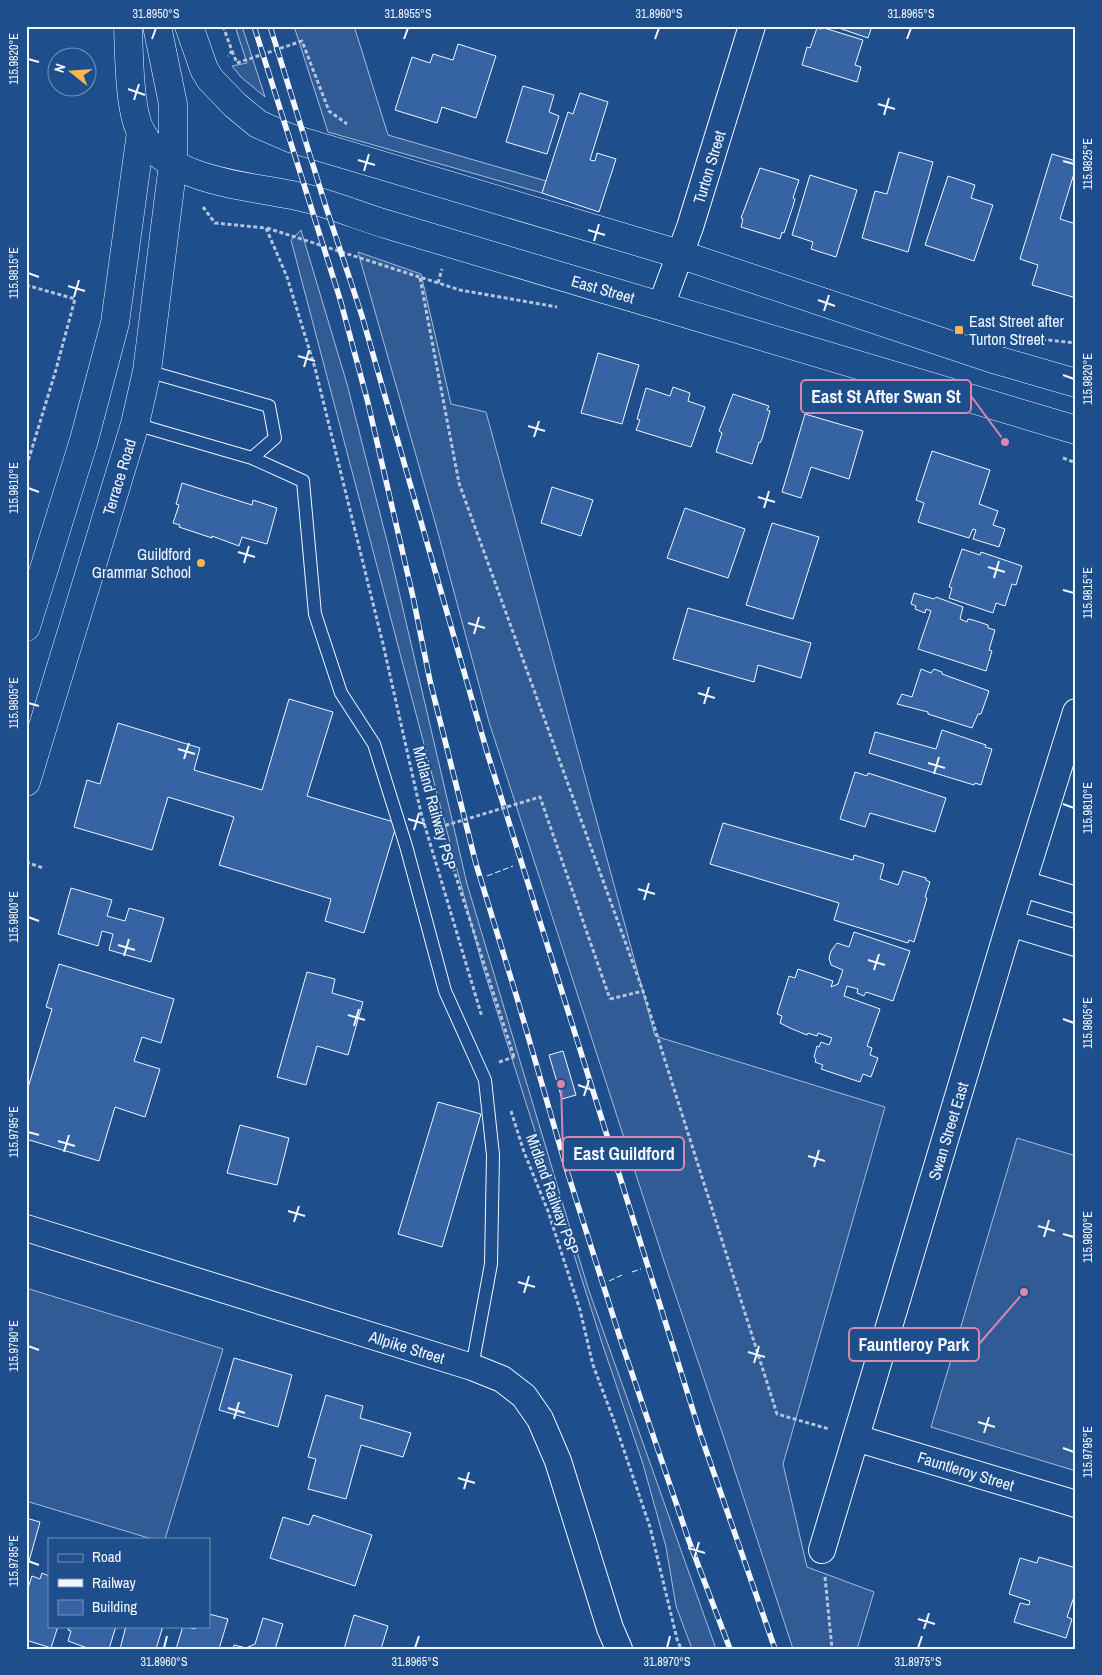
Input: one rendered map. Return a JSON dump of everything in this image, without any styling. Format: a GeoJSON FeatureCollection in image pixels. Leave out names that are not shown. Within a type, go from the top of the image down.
{"type":"FeatureCollection","features":[{"type":"Feature","properties":{"kind":"main road"},"geometry":{"type":"LineString","coordinates":[[26,626],[84,440],[115,323],[141,132],[133,103],[128,26]]}},
{"type":"Feature","properties":{"kind":"main road","name":"Terrace Road"},"geometry":{"type":"LineString","coordinates":[[26,782],[135,424],[147,371],[173,164],[173,104],[157,26]]}},
{"type":"Feature","properties":{"kind":"main road"},"geometry":{"type":"LineString","coordinates":[[189,26],[204,69],[210,79],[235,105],[258,124],[290,138],[679,254],[984,356],[1076,383]]}},
{"type":"Feature","properties":{"kind":"main road","name":"East Street"},"geometry":{"type":"LineString","coordinates":[[141,132],[160,154],[173,164],[201,176],[309,198],[389,226],[1076,430]]}},
{"type":"Feature","properties":{"kind":"street","name":"Turton Street"},"geometry":{"type":"LineString","coordinates":[[661,306],[690,227],[746,28]]}},
{"type":"Feature","properties":{"kind":"street","name":"Swan Street East"},"geometry":{"type":"LineString","coordinates":[[822,1550],[1010,923],[1076,712]]}},
{"type":"Feature","properties":{"kind":"street"},"geometry":{"type":"LineString","coordinates":[[1023,884],[1076,900]]}},
{"type":"Feature","properties":{"kind":"street"},"geometry":{"type":"LineString","coordinates":[[1010,923],[1076,943]]}},
{"type":"Feature","properties":{"kind":"street","name":"Allpike Street"},"geometry":{"type":"LineString","coordinates":[[26,1228],[472,1367],[502,1379],[524,1396],[540,1419],[558,1461],[610,1628],[619,1649]]}},
{"type":"Feature","properties":{"kind":"street","name":"Fauntleroy Street"},"geometry":{"type":"LineString","coordinates":[[856,1438],[1076,1504]]}},
{"type":"Feature","properties":{"kind":"lane"},"geometry":{"type":"LineString","coordinates":[[147,371],[269,406],[275,438],[252,458]]}},
{"type":"Feature","properties":{"kind":"lane"},"geometry":{"type":"LineString","coordinates":[[135,424],[252,458],[303,481],[315,614],[341,693],[374,744],[406,846],[445,992],[485,1080],[492,1155],[491,1264],[472,1367]]}},
{"type":"Feature","properties":{"kind":"path"},"geometry":{"type":"LineString","coordinates":[[223,26],[237,63],[302,41],[329,111],[354,128]]}},
{"type":"Feature","properties":{"kind":"path"},"geometry":{"type":"LineString","coordinates":[[210,79],[232,51]]}},
{"type":"Feature","properties":{"kind":"path"},"geometry":{"type":"LineString","coordinates":[[201,176],[196,197],[215,223],[266,228],[460,290],[562,308]]}},
{"type":"Feature","properties":{"kind":"path","name":"Midland Railway PSP"},"geometry":{"type":"LineString","coordinates":[[266,228],[287,277],[315,368],[383,644],[421,812],[485,1026]]}},
{"type":"Feature","properties":{"kind":"path"},"geometry":{"type":"LineString","coordinates":[[420,278],[459,483],[643,991],[777,1414],[856,1438]]}},
{"type":"Feature","properties":{"kind":"path"},"geometry":{"type":"LineString","coordinates":[[26,285],[75,298],[55,373],[26,468]]}},
{"type":"Feature","properties":{"kind":"path"},"geometry":{"type":"LineString","coordinates":[[1058,456],[1076,463]]}},
{"type":"Feature","properties":{"kind":"path"},"geometry":{"type":"LineString","coordinates":[[496,1063],[514,1057],[440,827],[540,797],[610,999],[643,991]]}},
{"type":"Feature","properties":{"kind":"path"},"geometry":{"type":"LineString","coordinates":[[26,862],[42,868]]}},
{"type":"Feature","properties":{"kind":"path","name":"Midland Railway PSP"},"geometry":{"type":"LineString","coordinates":[[511,1110],[524,1152],[551,1220],[580,1310],[593,1365],[650,1527],[681,1649]]}},
{"type":"Feature","properties":{"kind":"path"},"geometry":{"type":"LineString","coordinates":[[822,1550],[832,1649]]}},
{"type":"Feature","properties":{"kind":"shaded area"},"geometry":{"type":"Polygon","coordinates":[[[235,26],[242,26],[265,97],[241,77],[232,66],[247,63],[235,26]]]}},
{"type":"Feature","properties":{"kind":"shaded area"},"geometry":{"type":"Polygon","coordinates":[[[294,26],[356,26],[355,29],[388,135],[546,181],[542,193],[328,132],[294,26]]]}},
{"type":"Feature","properties":{"kind":"shaded area"},"geometry":{"type":"Polygon","coordinates":[[[301,230],[347,384],[389,549],[467,884],[588,1288],[716,1649],[692,1649],[676,1606],[666,1547],[643,1464],[602,1343],[482,964],[291,240],[301,230]]]}},
{"type":"Feature","properties":{"kind":"shaded area"},"geometry":{"type":"Polygon","coordinates":[[[358,252],[421,274],[451,404],[486,412],[655,1036],[885,1107],[783,1464],[807,1567],[874,1592],[857,1649],[793,1649],[664,1261],[489,722],[437,529],[358,252]]]}},
{"type":"Feature","properties":{"kind":"shaded area"},"geometry":{"type":"Polygon","coordinates":[[[1017,1138],[1076,1156],[1076,1471],[931,1427],[1017,1138]]]}},
{"type":"Feature","properties":{"kind":"shaded area"},"geometry":{"type":"Polygon","coordinates":[[[26,1288],[223,1349],[165,1538],[149,1538],[26,1501],[26,1288]]]}},
{"type":"Feature","properties":{"kind":"building"},"geometry":{"type":"Polygon","coordinates":[[[833,26],[872,26],[868,38],[833,26]]]}},
{"type":"Feature","properties":{"kind":"building"},"geometry":{"type":"Polygon","coordinates":[[[821,27],[863,40],[855,65],[861,67],[857,82],[802,65],[807,47],[810,48],[817,28],[821,29],[821,27]]]}},
{"type":"Feature","properties":{"kind":"building"},"geometry":{"type":"Polygon","coordinates":[[[458,44],[496,56],[476,118],[442,107],[437,123],[395,110],[412,57],[430,63],[433,54],[453,60],[458,44]]]}},
{"type":"Feature","properties":{"kind":"building"},"geometry":{"type":"Polygon","coordinates":[[[523,86],[554,95],[549,112],[559,116],[547,154],[506,142],[523,86]]]}},
{"type":"Feature","properties":{"kind":"building"},"geometry":{"type":"Polygon","coordinates":[[[580,93],[608,102],[590,160],[595,161],[597,153],[616,159],[599,212],[542,193],[568,112],[573,114],[580,93]]]}},
{"type":"Feature","properties":{"kind":"building"},"geometry":{"type":"Polygon","coordinates":[[[899,152],[933,162],[908,252],[862,238],[875,191],[887,194],[899,152]]]}},
{"type":"Feature","properties":{"kind":"building"},"geometry":{"type":"Polygon","coordinates":[[[1052,154],[1076,161],[1076,167],[1060,219],[1076,224],[1076,298],[1032,285],[1038,265],[1020,259],[1052,154]]]}},
{"type":"Feature","properties":{"kind":"building"},"geometry":{"type":"Polygon","coordinates":[[[760,168],[799,180],[793,198],[795,199],[793,206],[784,233],[782,232],[780,239],[741,227],[743,219],[741,218],[760,168]]]}},
{"type":"Feature","properties":{"kind":"building"},"geometry":{"type":"Polygon","coordinates":[[[810,175],[857,190],[836,257],[811,249],[813,242],[792,235],[810,175]]]}},
{"type":"Feature","properties":{"kind":"building"},"geometry":{"type":"Polygon","coordinates":[[[948,176],[975,185],[971,198],[993,205],[974,261],[925,245],[948,176]]]}},
{"type":"Feature","properties":{"kind":"building"},"geometry":{"type":"Polygon","coordinates":[[[598,353],[639,365],[622,424],[581,413],[598,353]]]}},
{"type":"Feature","properties":{"kind":"building"},"geometry":{"type":"Polygon","coordinates":[[[673,387],[690,393],[688,401],[705,407],[691,447],[636,430],[640,420],[637,419],[646,388],[670,396],[673,387]]]}},
{"type":"Feature","properties":{"kind":"building"},"geometry":{"type":"Polygon","coordinates":[[[733,394],[769,406],[767,410],[770,411],[762,439],[759,442],[752,464],[716,452],[722,433],[719,431],[733,394]]]}},
{"type":"Feature","properties":{"kind":"building"},"geometry":{"type":"Polygon","coordinates":[[[805,414],[863,431],[849,479],[811,467],[801,498],[782,492],[805,414]]]}},
{"type":"Feature","properties":{"kind":"building"},"geometry":{"type":"Polygon","coordinates":[[[932,451],[990,470],[979,504],[998,511],[993,525],[1005,529],[999,547],[973,539],[976,530],[973,529],[969,538],[918,522],[924,503],[916,500],[932,451]]]}},
{"type":"Feature","properties":{"kind":"building"},"geometry":{"type":"Polygon","coordinates":[[[182,483],[252,505],[253,500],[277,508],[267,544],[242,537],[239,546],[179,527],[180,525],[173,523],[179,505],[176,504],[182,483]]]}},
{"type":"Feature","properties":{"kind":"building"},"geometry":{"type":"Polygon","coordinates":[[[552,487],[593,500],[581,536],[541,523],[552,487]]]}},
{"type":"Feature","properties":{"kind":"building"},"geometry":{"type":"Polygon","coordinates":[[[685,508],[745,529],[728,578],[667,558],[685,508]]]}},
{"type":"Feature","properties":{"kind":"building"},"geometry":{"type":"Polygon","coordinates":[[[772,523],[819,537],[793,619],[746,605],[772,523]]]}},
{"type":"Feature","properties":{"kind":"building"},"geometry":{"type":"Polygon","coordinates":[[[962,549],[980,555],[981,552],[1022,566],[1016,585],[1012,584],[1005,606],[996,603],[993,613],[949,598],[952,588],[949,587],[962,549]]]}},
{"type":"Feature","properties":{"kind":"building"},"geometry":{"type":"Polygon","coordinates":[[[914,593],[934,599],[936,597],[963,607],[960,619],[967,622],[968,619],[973,620],[988,625],[988,628],[995,630],[989,650],[992,651],[986,671],[918,649],[931,611],[926,609],[925,613],[915,609],[916,606],[911,604],[914,593]]]}},
{"type":"Feature","properties":{"kind":"building"},"geometry":{"type":"Polygon","coordinates":[[[688,608],[811,643],[801,678],[758,665],[754,682],[673,659],[688,608]]]}},
{"type":"Feature","properties":{"kind":"building"},"geometry":{"type":"Polygon","coordinates":[[[921,669],[931,673],[934,669],[942,672],[942,674],[989,691],[981,714],[978,714],[972,728],[928,714],[928,712],[897,704],[902,694],[912,697],[921,669]]]}},
{"type":"Feature","properties":{"kind":"building"},"geometry":{"type":"Polygon","coordinates":[[[289,699],[333,712],[307,796],[397,823],[364,933],[325,921],[331,899],[219,865],[234,817],[168,797],[152,850],[74,827],[87,780],[100,784],[118,723],[200,748],[194,770],[262,790],[289,699]]]}},
{"type":"Feature","properties":{"kind":"building"},"geometry":{"type":"Polygon","coordinates":[[[942,730],[986,745],[985,747],[992,749],[981,785],[975,783],[974,785],[869,753],[875,732],[936,749],[942,730]]]}},
{"type":"Feature","properties":{"kind":"building"},"geometry":{"type":"Polygon","coordinates":[[[855,772],[867,776],[868,773],[946,798],[935,832],[870,813],[865,827],[840,819],[855,772]]]}},
{"type":"Feature","properties":{"kind":"building"},"geometry":{"type":"Polygon","coordinates":[[[723,823],[853,860],[854,855],[884,864],[880,879],[898,885],[903,871],[926,878],[930,882],[925,897],[927,898],[914,942],[909,940],[908,943],[834,920],[839,903],[710,864],[723,823]]]}},
{"type":"Feature","properties":{"kind":"building"},"geometry":{"type":"Polygon","coordinates":[[[71,888],[112,900],[107,916],[125,921],[129,908],[164,918],[151,962],[109,950],[113,934],[102,931],[98,946],[58,934],[71,888]]]}},
{"type":"Feature","properties":{"kind":"building"},"geometry":{"type":"Polygon","coordinates":[[[854,932],[910,951],[893,1001],[866,992],[864,996],[857,993],[858,989],[847,986],[844,996],[880,1009],[867,1046],[872,1048],[870,1055],[878,1058],[871,1077],[863,1074],[860,1082],[821,1069],[823,1065],[815,1062],[816,1059],[814,1057],[817,1046],[819,1047],[821,1042],[829,1045],[832,1038],[818,1033],[817,1036],[808,1033],[807,1035],[790,1028],[780,1023],[782,1016],[777,1014],[789,976],[795,978],[798,969],[833,981],[831,987],[838,984],[843,970],[831,965],[829,958],[831,951],[837,943],[849,947],[854,932]]]}},
{"type":"Feature","properties":{"kind":"building"},"geometry":{"type":"Polygon","coordinates":[[[59,964],[174,999],[161,1043],[142,1037],[134,1061],[160,1069],[145,1117],[115,1107],[99,1161],[26,1139],[26,1094],[52,1009],[46,1007],[59,964]]]}},
{"type":"Feature","properties":{"kind":"building"},"geometry":{"type":"Polygon","coordinates":[[[307,972],[335,979],[332,993],[363,1002],[348,1055],[317,1046],[306,1085],[277,1077],[307,972]]]}},
{"type":"Feature","properties":{"kind":"building"},"geometry":{"type":"Polygon","coordinates":[[[563,1051],[576,1095],[562,1099],[549,1055],[563,1051]]]}},
{"type":"Feature","properties":{"kind":"building"},"geometry":{"type":"Polygon","coordinates":[[[438,1102],[481,1114],[442,1247],[398,1234],[438,1102]]]}},
{"type":"Feature","properties":{"kind":"building"},"geometry":{"type":"Polygon","coordinates":[[[240,1125],[289,1138],[277,1185],[227,1173],[240,1125]]]}},
{"type":"Feature","properties":{"kind":"building"},"geometry":{"type":"Polygon","coordinates":[[[234,1358],[292,1375],[278,1427],[219,1410],[234,1358]]]}},
{"type":"Feature","properties":{"kind":"building"},"geometry":{"type":"Polygon","coordinates":[[[326,1395],[363,1406],[360,1418],[411,1433],[403,1457],[361,1445],[346,1499],[308,1489],[316,1459],[308,1457],[326,1395]]]}},
{"type":"Feature","properties":{"kind":"building"},"geometry":{"type":"Polygon","coordinates":[[[313,1515],[372,1535],[355,1586],[270,1558],[283,1517],[309,1525],[313,1515]]]}},
{"type":"Feature","properties":{"kind":"building"},"geometry":{"type":"Polygon","coordinates":[[[26,1518],[40,1522],[26,1572],[26,1518]]]}},
{"type":"Feature","properties":{"kind":"building"},"geometry":{"type":"Polygon","coordinates":[[[1039,1557],[1076,1568],[1076,1591],[1067,1617],[1072,1619],[1066,1638],[1014,1622],[1020,1603],[1029,1605],[1030,1601],[1009,1594],[1020,1558],[1037,1563],[1039,1557]]]}},
{"type":"Feature","properties":{"kind":"building"},"geometry":{"type":"Polygon","coordinates":[[[42,1573],[48,1576],[48,1628],[57,1628],[51,1648],[26,1640],[26,1594],[32,1576],[40,1579],[42,1573]]]}},
{"type":"Feature","properties":{"kind":"building"},"geometry":{"type":"Polygon","coordinates":[[[210,1614],[228,1619],[219,1649],[176,1649],[182,1628],[210,1628],[210,1614]]]}},
{"type":"Feature","properties":{"kind":"building"},"geometry":{"type":"Polygon","coordinates":[[[354,1615],[388,1626],[381,1649],[344,1649],[354,1615]]]}},
{"type":"Feature","properties":{"kind":"building"},"geometry":{"type":"Polygon","coordinates":[[[263,1618],[283,1624],[275,1649],[233,1649],[234,1645],[246,1648],[255,1644],[263,1618]]]}},
{"type":"Feature","properties":{"kind":"building"},"geometry":{"type":"Polygon","coordinates":[[[69,1628],[115,1628],[109,1649],[90,1649],[68,1641],[71,1631],[68,1630],[69,1628]]]}},
{"type":"Feature","properties":{"kind":"building"},"geometry":{"type":"Polygon","coordinates":[[[125,1628],[162,1628],[156,1649],[120,1649],[125,1628]]]}},
{"type":"Feature","properties":{"kind":"railway"},"geometry":{"type":"LineString","coordinates":[[254,26],[340,299],[367,399],[413,597],[430,681],[476,864],[568,1174],[621,1341],[689,1541],[730,1649]]}},
{"type":"Feature","properties":{"kind":"railway"},"geometry":{"type":"LineString","coordinates":[[270,26],[362,316],[487,752],[701,1436],[775,1649]]}},
{"type":"Feature","properties":{"kind":"fence"},"geometry":{"type":"LineString","coordinates":[[487,876],[513,866]]}},
{"type":"Feature","properties":{"kind":"fence"},"geometry":{"type":"LineString","coordinates":[[632,1272],[641,1269]]}},
{"type":"Feature","properties":{"kind":"fence"},"geometry":{"type":"LineString","coordinates":[[609,1281],[622,1275]]}},
{"type":"Feature","properties":{"kind":"place","name":"East Street after Turton Street"},"geometry":{"type":"Point","coordinates":[959,330]}},
{"type":"Feature","properties":{"kind":"place","name":"East St After Swan St"},"geometry":{"type":"Point","coordinates":[1005,442]}},
{"type":"Feature","properties":{"kind":"place","name":"Guildford Grammar School"},"geometry":{"type":"Point","coordinates":[201,563]}},
{"type":"Feature","properties":{"kind":"place","name":"East Guildford"},"geometry":{"type":"Point","coordinates":[561,1084]}},
{"type":"Feature","properties":{"kind":"place","name":"Fauntleroy Park"},"geometry":{"type":"Point","coordinates":[1024,1292]}}]}
